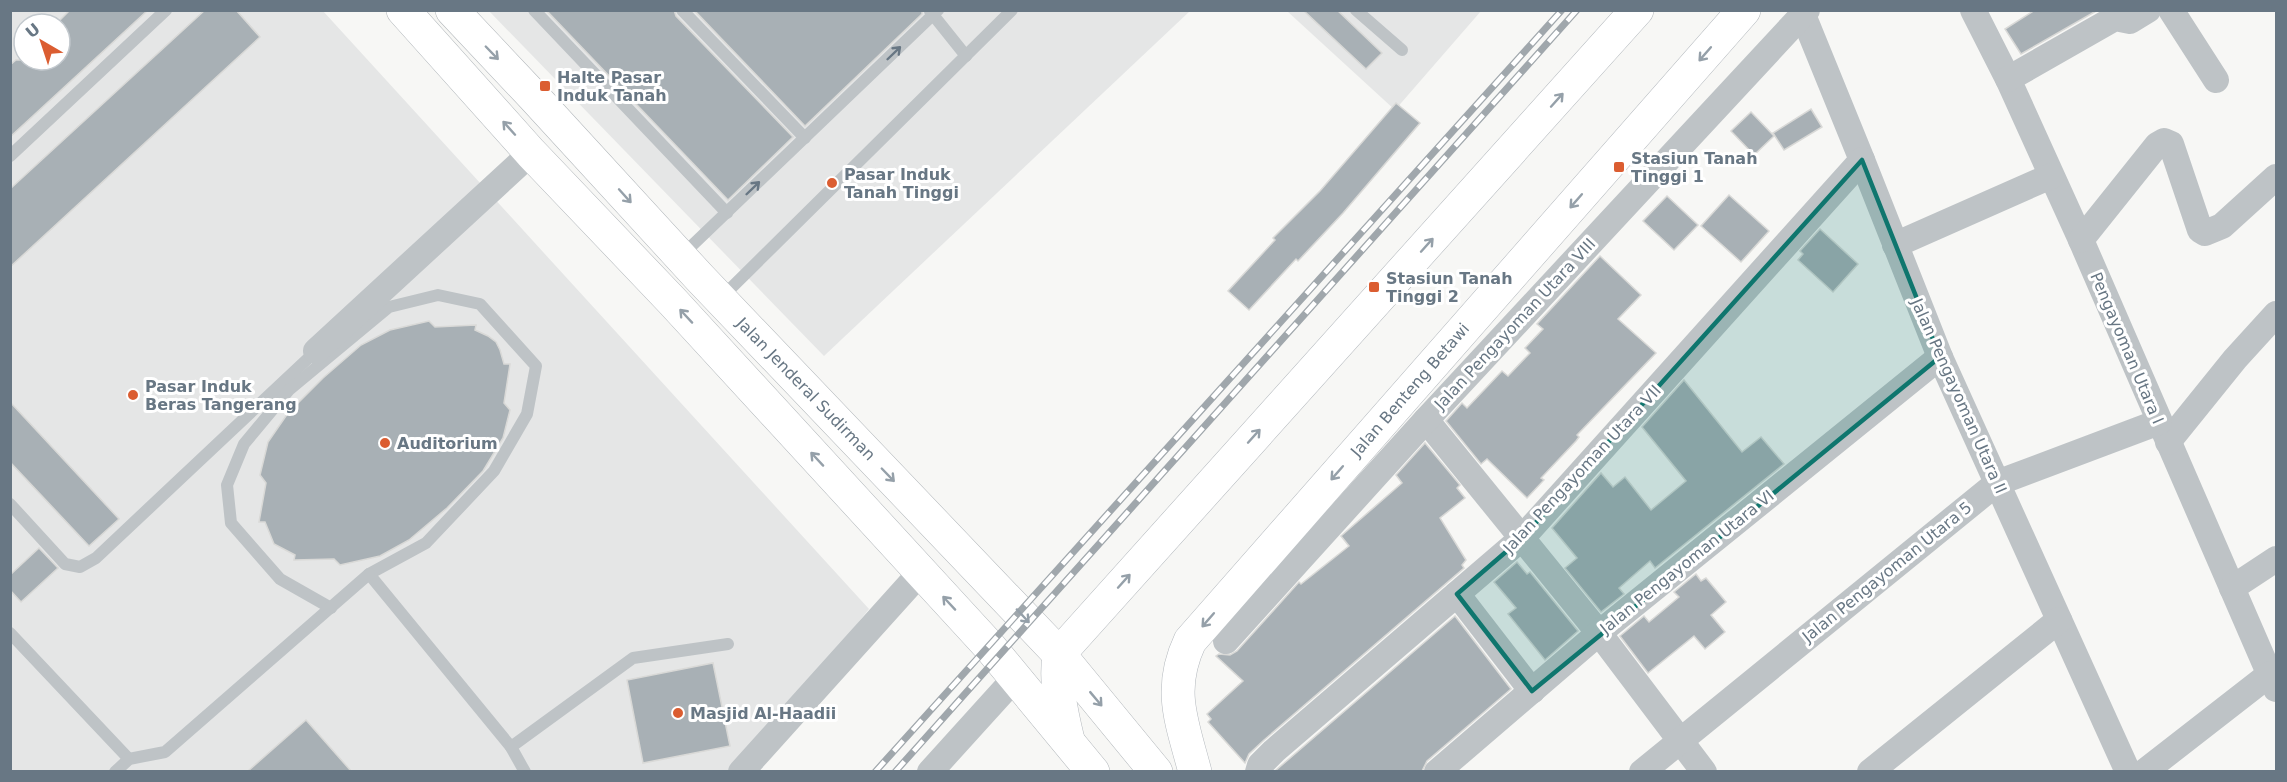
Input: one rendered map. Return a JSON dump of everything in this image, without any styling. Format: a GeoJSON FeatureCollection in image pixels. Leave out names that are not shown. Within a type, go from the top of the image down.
{"type":"FeatureCollection","features":[{"type":"Feature","properties":{"kind":"main road","name":"Jalan Jenderal Sudirman"},"geometry":{"type":"LineString","coordinates":[[403,10],[446,20],[533,96],[680,257],[1059,654],[1156,771]]}},
{"type":"Feature","properties":{"kind":"main road"},"geometry":{"type":"LineString","coordinates":[[1068,740],[1059,703],[1056,674],[1059,654],[1637,10]]}},
{"type":"Feature","properties":{"kind":"main road","name":"Jalan Benteng Betawi"},"geometry":{"type":"LineString","coordinates":[[1195,771],[1178,704],[1179,670],[1190,641],[1744,10]]}},
{"type":"Feature","properties":{"kind":"main road","name":"Jalan Jenderal Sudirman"},"geometry":{"type":"LineString","coordinates":[[446,20],[531,153],[665,294],[921,572],[1016,677],[1093,771]]}},
{"type":"Feature","properties":{"kind":"street","name":"Pengayoman Utara I"},"geometry":{"type":"LineString","coordinates":[[1972,10],[2008,79],[2081,240],[2273,681]]}},
{"type":"Feature","properties":{"kind":"street"},"geometry":{"type":"LineString","coordinates":[[2008,79],[2115,18],[2130,21],[2148,10]]}},
{"type":"Feature","properties":{"kind":"street"},"geometry":{"type":"LineString","coordinates":[[2171,10],[2216,80]]}},
{"type":"Feature","properties":{"kind":"street","name":"Jalan Pengayoman Utara II"},"geometry":{"type":"LineString","coordinates":[[1805,13],[1894,245],[1940,357],[2128,771]]}},
{"type":"Feature","properties":{"kind":"street","name":"Jalan Pengayoman Utara VIII"},"geometry":{"type":"LineString","coordinates":[[1226,641],[1426,420],[1805,13]]}},
{"type":"Feature","properties":{"kind":"street"},"geometry":{"type":"LineString","coordinates":[[2081,240],[2157,145],[2164,141],[2171,144],[2200,230],[2205,233],[2222,226],[2277,177]]}},
{"type":"Feature","properties":{"kind":"street"},"geometry":{"type":"LineString","coordinates":[[316,351],[531,153]]}},
{"type":"Feature","properties":{"kind":"street","name":"Jalan Pengayoman Utara VII"},"geometry":{"type":"LineString","coordinates":[[1258,771],[1260,765],[1274,751],[1522,538],[1862,160]]}},
{"type":"Feature","properties":{"kind":"street"},"geometry":{"type":"LineString","coordinates":[[1894,245],[2051,176]]}},
{"type":"Feature","properties":{"kind":"street"},"geometry":{"type":"LineString","coordinates":[[2163,432],[2273,324]]}},
{"type":"Feature","properties":{"kind":"street","name":"Jalan Pengayoman Utara VI"},"geometry":{"type":"LineString","coordinates":[[1437,771],[1599,633],[1940,357]]}},
{"type":"Feature","properties":{"kind":"street"},"geometry":{"type":"LineString","coordinates":[[1426,420],[1599,633],[1704,771]]}},
{"type":"Feature","properties":{"kind":"street","name":"Jalan Pengayoman Utara 5"},"geometry":{"type":"LineString","coordinates":[[1642,771],[1997,483],[2163,432]]}},
{"type":"Feature","properties":{"kind":"street"},"geometry":{"type":"LineString","coordinates":[[2232,588],[2277,559]]}},
{"type":"Feature","properties":{"kind":"street"},"geometry":{"type":"LineString","coordinates":[[741,771],[921,572]]}},
{"type":"Feature","properties":{"kind":"street"},"geometry":{"type":"LineString","coordinates":[[1457,594],[1532,691]]}},
{"type":"Feature","properties":{"kind":"street"},"geometry":{"type":"LineString","coordinates":[[1870,771],[2059,620]]}},
{"type":"Feature","properties":{"kind":"street"},"geometry":{"type":"LineString","coordinates":[[930,771],[1016,677]]}},
{"type":"Feature","properties":{"kind":"street"},"geometry":{"type":"LineString","coordinates":[[2144,771],[2273,681]]}},
{"type":"Feature","properties":{"kind":"lane"},"geometry":{"type":"LineString","coordinates":[[10,156],[166,10]]}},
{"type":"Feature","properties":{"kind":"lane"},"geometry":{"type":"LineString","coordinates":[[534,10],[727,213]]}},
{"type":"Feature","properties":{"kind":"lane"},"geometry":{"type":"LineString","coordinates":[[682,10],[804,138]]}},
{"type":"Feature","properties":{"kind":"lane"},"geometry":{"type":"LineString","coordinates":[[720,299],[1012,10]]}},
{"type":"Feature","properties":{"kind":"lane"},"geometry":{"type":"LineString","coordinates":[[1356,10],[1402,50]]}},
{"type":"Feature","properties":{"kind":"lane"},"geometry":{"type":"LineString","coordinates":[[680,257],[934,12],[966,56]]}},
{"type":"Feature","properties":{"kind":"lane"},"geometry":{"type":"LineString","coordinates":[[115,771],[129,759],[165,752],[331,608],[369,574],[426,543],[494,471],[527,414],[536,366],[480,304],[438,295],[389,307],[289,390],[244,444],[227,485],[231,523],[280,579],[331,608]]}},
{"type":"Feature","properties":{"kind":"lane"},"geometry":{"type":"LineString","coordinates":[[10,504],[65,564],[80,567],[96,558],[316,351]]}},
{"type":"Feature","properties":{"kind":"lane"},"geometry":{"type":"LineString","coordinates":[[369,574],[511,747],[525,771]]}},
{"type":"Feature","properties":{"kind":"lane"},"geometry":{"type":"LineString","coordinates":[[10,633],[129,759]]}},
{"type":"Feature","properties":{"kind":"lane"},"geometry":{"type":"LineString","coordinates":[[511,747],[633,658],[728,644]]}},
{"type":"Feature","properties":{"kind":"highlighted area"},"geometry":{"type":"Polygon","coordinates":[[[1862,160],[1940,357],[1532,691],[1457,594],[1522,538],[1862,160]]]}},
{"type":"Feature","properties":{"kind":"shaded area"},"geometry":{"type":"Polygon","coordinates":[[[10,11],[323,11],[869,609],[776,726],[734,771],[11,771],[10,11]]]}},
{"type":"Feature","properties":{"kind":"shaded area","name":"Pasar Induk Tanah Tinggi"},"geometry":{"type":"Polygon","coordinates":[[[489,11],[1190,11],[824,356],[489,11]]]}},
{"type":"Feature","properties":{"kind":"shaded area"},"geometry":{"type":"Polygon","coordinates":[[[1287,11],[1481,11],[1395,110],[1287,11]]]}},
{"type":"Feature","properties":{"kind":"building"},"geometry":{"type":"Polygon","coordinates":[[[70,10],[148,10],[10,137],[10,65],[12,63],[12,72],[72,72],[72,12],[68,12],[70,10]]]}},
{"type":"Feature","properties":{"kind":"building"},"geometry":{"type":"Polygon","coordinates":[[[205,10],[236,10],[260,37],[10,267],[10,189],[205,10]]]}},
{"type":"Feature","properties":{"kind":"building"},"geometry":{"type":"Polygon","coordinates":[[[546,10],[674,10],[676,16],[793,137],[728,200],[546,10]]]}},
{"type":"Feature","properties":{"kind":"building"},"geometry":{"type":"Polygon","coordinates":[[[694,10],[922,10],[922,14],[805,126],[694,10]]]}},
{"type":"Feature","properties":{"kind":"building"},"geometry":{"type":"Polygon","coordinates":[[[1303,10],[1337,10],[1382,53],[1366,69],[1303,10]]]}},
{"type":"Feature","properties":{"kind":"building"},"geometry":{"type":"Polygon","coordinates":[[[2035,10],[2098,10],[2021,54],[2005,29],[2035,10]]]}},
{"type":"Feature","properties":{"kind":"building"},"geometry":{"type":"Polygon","coordinates":[[[1396,103],[1420,123],[1343,213],[1249,310],[1228,291],[1275,240],[1273,238],[1320,191],[1396,103]]]}},
{"type":"Feature","properties":{"kind":"building"},"geometry":{"type":"Polygon","coordinates":[[[1811,109],[1822,127],[1784,150],[1773,133],[1811,109]]]}},
{"type":"Feature","properties":{"kind":"building"},"geometry":{"type":"Polygon","coordinates":[[[1751,112],[1774,136],[1754,155],[1731,131],[1751,112]]]}},
{"type":"Feature","properties":{"kind":"building"},"geometry":{"type":"Polygon","coordinates":[[[1729,195],[1769,231],[1741,262],[1701,226],[1729,195]]]}},
{"type":"Feature","properties":{"kind":"building"},"geometry":{"type":"Polygon","coordinates":[[[1667,196],[1698,225],[1674,250],[1643,221],[1667,196]]]}},
{"type":"Feature","properties":{"kind":"building"},"geometry":{"type":"Polygon","coordinates":[[[1820,229],[1858,264],[1833,292],[1798,260],[1803,254],[1800,251],[1820,229]]]}},
{"type":"Feature","properties":{"kind":"building"},"geometry":{"type":"Polygon","coordinates":[[[1600,256],[1641,295],[1618,319],[1656,353],[1577,435],[1579,437],[1576,441],[1541,478],[1544,480],[1527,498],[1487,459],[1481,464],[1446,421],[1462,403],[1467,408],[1502,371],[1508,376],[1530,353],[1525,348],[1543,329],[1537,324],[1600,256]]]}},
{"type":"Feature","properties":{"kind":"building","name":"Auditorium"},"geometry":{"type":"Polygon","coordinates":[[[429,321],[435,327],[476,325],[475,330],[496,342],[504,364],[510,364],[504,403],[510,410],[503,438],[483,471],[447,508],[409,540],[380,556],[340,565],[334,559],[294,560],[295,555],[274,544],[265,522],[259,522],[266,483],[260,475],[268,442],[288,413],[361,345],[390,330],[429,321]]]}},
{"type":"Feature","properties":{"kind":"building"},"geometry":{"type":"Polygon","coordinates":[[[1684,380],[1742,452],[1761,437],[1784,464],[1655,568],[1650,561],[1619,588],[1624,594],[1601,612],[1565,568],[1577,558],[1552,528],[1601,473],[1613,487],[1625,477],[1651,510],[1686,481],[1642,427],[1684,380]]]}},
{"type":"Feature","properties":{"kind":"building"},"geometry":{"type":"Polygon","coordinates":[[[10,402],[119,519],[89,546],[10,462],[10,402]]]}},
{"type":"Feature","properties":{"kind":"building"},"geometry":{"type":"Polygon","coordinates":[[[1425,443],[1460,485],[1457,488],[1465,498],[1440,518],[1466,560],[1462,565],[1464,568],[1264,740],[1249,754],[1245,763],[1208,722],[1211,719],[1207,714],[1243,681],[1216,656],[1230,655],[1237,651],[1299,582],[1301,584],[1349,546],[1341,536],[1402,483],[1396,475],[1425,443]]]}},
{"type":"Feature","properties":{"kind":"building"},"geometry":{"type":"Polygon","coordinates":[[[39,548],[58,568],[21,602],[10,590],[10,575],[39,548]]]}},
{"type":"Feature","properties":{"kind":"building"},"geometry":{"type":"Polygon","coordinates":[[[1517,562],[1527,574],[1530,572],[1578,631],[1545,660],[1508,614],[1516,608],[1494,582],[1517,562]]]}},
{"type":"Feature","properties":{"kind":"building"},"geometry":{"type":"Polygon","coordinates":[[[1696,574],[1701,581],[1706,578],[1726,602],[1711,615],[1725,632],[1705,649],[1694,636],[1648,673],[1620,636],[1644,616],[1649,622],[1679,597],[1674,592],[1696,574]]]}},
{"type":"Feature","properties":{"kind":"building"},"geometry":{"type":"Polygon","coordinates":[[[1455,616],[1511,689],[1427,761],[1422,771],[1275,771],[1455,616]]]}},
{"type":"Feature","properties":{"kind":"building","name":"Masjid Al-Haadii"},"geometry":{"type":"Polygon","coordinates":[[[713,663],[730,746],[643,763],[627,680],[713,663]]]}},
{"type":"Feature","properties":{"kind":"building"},"geometry":{"type":"Polygon","coordinates":[[[306,720],[351,771],[248,771],[306,720]]]}},
{"type":"Feature","properties":{"kind":"railway"},"geometry":{"type":"LineString","coordinates":[[875,772],[1562,10]]}},
{"type":"Feature","properties":{"kind":"railway"},"geometry":{"type":"LineString","coordinates":[[895,772],[1577,10]]}},
{"type":"Feature","properties":{"kind":"place","name":"Halte Pasar Induk Tanah"},"geometry":{"type":"Point","coordinates":[545,86]}},
{"type":"Feature","properties":{"kind":"place","name":"Stasiun Tanah Tinggi 1"},"geometry":{"type":"Point","coordinates":[1619,167]}},
{"type":"Feature","properties":{"kind":"place","name":"Pasar Induk Tanah Tinggi"},"geometry":{"type":"Point","coordinates":[832,183]}},
{"type":"Feature","properties":{"kind":"place","name":"Stasiun Tanah Tinggi 2"},"geometry":{"type":"Point","coordinates":[1374,287]}},
{"type":"Feature","properties":{"kind":"place","name":"Pasar Induk Beras Tangerang"},"geometry":{"type":"Point","coordinates":[133,395]}},
{"type":"Feature","properties":{"kind":"place","name":"Auditorium"},"geometry":{"type":"Point","coordinates":[385,443]}},
{"type":"Feature","properties":{"kind":"place","name":"Masjid Al-Haadii"},"geometry":{"type":"Point","coordinates":[678,713]}}]}
